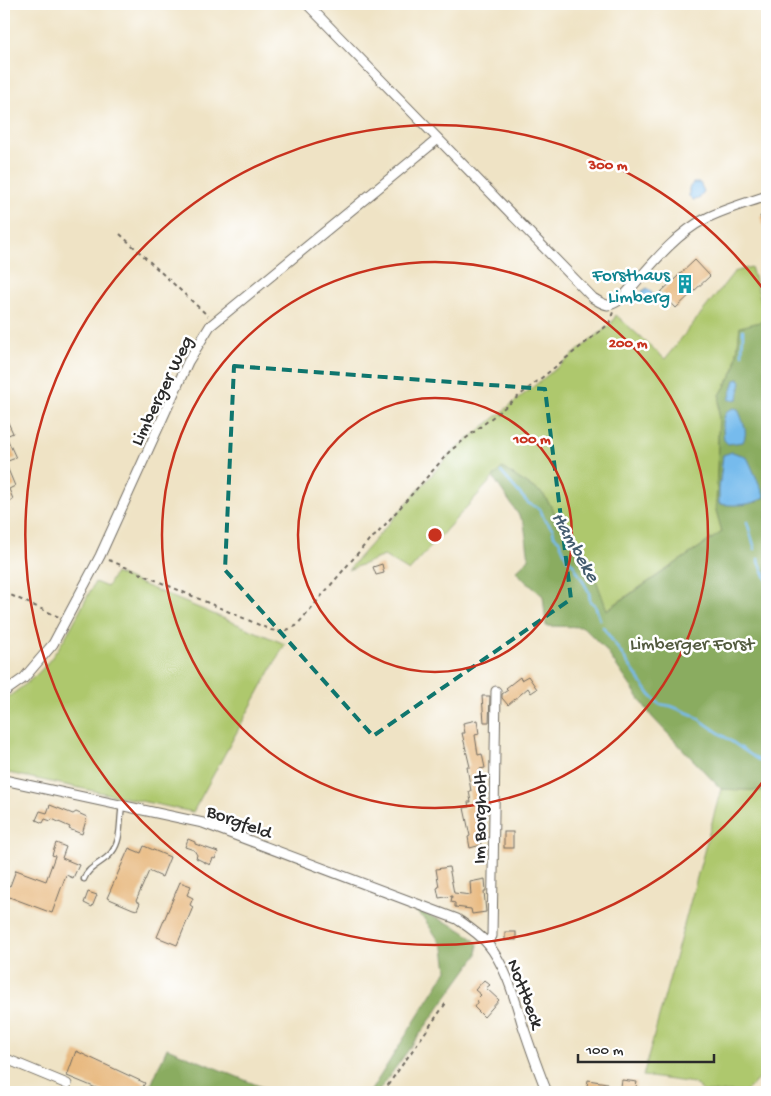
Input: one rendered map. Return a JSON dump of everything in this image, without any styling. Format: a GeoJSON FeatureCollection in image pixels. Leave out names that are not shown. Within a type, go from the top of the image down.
{"type":"FeatureCollection","features":[{"type":"Feature","properties":{"kind":"street"},"geometry":{"type":"LineString","coordinates":[[307,4],[593,298],[604,305],[612,305],[621,299],[665,251],[691,228],[706,218],[767,196]]}},
{"type":"Feature","properties":{"kind":"street","name":"Limberger Weg"},"geometry":{"type":"LineString","coordinates":[[4,692],[24,678],[53,644],[100,556],[188,362],[210,326],[438,139]]}},
{"type":"Feature","properties":{"kind":"street","name":"Im Borgholt"},"geometry":{"type":"LineString","coordinates":[[487,943],[492,936],[496,691]]}},
{"type":"Feature","properties":{"kind":"street","name":"Borgfeld"},"geometry":{"type":"LineString","coordinates":[[4,780],[203,823],[457,919]]}},
{"type":"Feature","properties":{"kind":"street","name":"Nottbeck"},"geometry":{"type":"LineString","coordinates":[[457,919],[487,943],[502,966],[536,1066],[547,1092]]}},
{"type":"Feature","properties":{"kind":"street"},"geometry":{"type":"LineString","coordinates":[[4,1058],[66,1084]]}},
{"type":"Feature","properties":{"kind":"lane"},"geometry":{"type":"LineString","coordinates":[[84,879],[86,873],[114,849],[120,831],[122,805]]}},
{"type":"Feature","properties":{"kind":"path"},"geometry":{"type":"LineString","coordinates":[[120,234],[215,322]]}},
{"type":"Feature","properties":{"kind":"path"},"geometry":{"type":"LineString","coordinates":[[100,556],[272,630],[282,632],[296,626],[369,540],[376,535],[450,451],[609,324],[614,315],[612,305]]}},
{"type":"Feature","properties":{"kind":"path"},"geometry":{"type":"LineString","coordinates":[[4,592],[66,620]]}},
{"type":"Feature","properties":{"kind":"path"},"geometry":{"type":"LineString","coordinates":[[383,1092],[446,1003]]}},
{"type":"Feature","properties":{"kind":"highlighted area"},"geometry":{"type":"Polygon","coordinates":[[[234,366],[545,389],[571,599],[373,736],[225,570],[234,366]]]}},
{"type":"Feature","properties":{"kind":"green space"},"geometry":{"type":"Polygon","coordinates":[[[751,267],[767,320],[740,328],[735,369],[720,395],[716,510],[722,532],[606,610],[595,577],[543,494],[502,468],[409,571],[384,556],[348,570],[451,453],[611,324],[616,315],[665,359],[734,272],[751,267]]]}},
{"type":"Feature","properties":{"kind":"green space","name":"Limberger Forst"},"geometry":{"type":"Polygon","coordinates":[[[767,320],[767,791],[721,789],[652,717],[605,649],[583,627],[546,626],[543,596],[516,571],[529,559],[524,523],[493,477],[502,468],[543,494],[595,577],[607,610],[722,532],[716,510],[719,406],[720,395],[735,369],[740,327],[767,320]],[[723,455],[719,504],[757,502],[764,497],[748,460],[723,455]]]}},
{"type":"Feature","properties":{"kind":"green space"},"geometry":{"type":"Polygon","coordinates":[[[115,573],[285,644],[193,812],[4,772],[4,700],[34,677],[51,659],[95,582],[107,587],[115,573]]]}},
{"type":"Feature","properties":{"kind":"green space"},"geometry":{"type":"Polygon","coordinates":[[[721,789],[767,791],[767,1071],[745,1092],[704,1092],[694,1083],[643,1076],[721,789]]]}},
{"type":"Feature","properties":{"kind":"green space"},"geometry":{"type":"Polygon","coordinates":[[[414,910],[448,923],[471,937],[478,944],[477,955],[378,1092],[370,1092],[447,970],[444,948],[425,920],[414,910]]]}},
{"type":"Feature","properties":{"kind":"green space"},"geometry":{"type":"Polygon","coordinates":[[[167,1048],[274,1092],[148,1092],[167,1048]]]}},
{"type":"Feature","properties":{"kind":"water"},"geometry":{"type":"Polygon","coordinates":[[[693,183],[700,183],[704,191],[699,199],[693,200],[689,196],[689,188],[693,183]]]}},
{"type":"Feature","properties":{"kind":"water"},"geometry":{"type":"Polygon","coordinates":[[[647,288],[652,293],[653,299],[647,302],[643,301],[641,292],[647,288]]]}},
{"type":"Feature","properties":{"kind":"water"},"geometry":{"type":"Polygon","coordinates":[[[739,379],[741,381],[738,399],[729,400],[735,380],[739,379]]]}},
{"type":"Feature","properties":{"kind":"water"},"geometry":{"type":"Polygon","coordinates":[[[734,408],[738,409],[743,421],[745,438],[743,442],[728,444],[724,440],[723,421],[726,413],[734,408]]]}},
{"type":"Feature","properties":{"kind":"water"},"geometry":{"type":"Polygon","coordinates":[[[732,452],[748,459],[765,497],[743,505],[719,504],[723,455],[732,452]]]}},
{"type":"Feature","properties":{"kind":"building"},"geometry":{"type":"Polygon","coordinates":[[[767,213],[767,235],[766,235],[760,216],[767,213]]]}},
{"type":"Feature","properties":{"kind":"building","name":"Forsthaus Limberg"},"geometry":{"type":"Polygon","coordinates":[[[695,260],[710,276],[676,308],[661,292],[695,260]]]}},
{"type":"Feature","properties":{"kind":"building"},"geometry":{"type":"Polygon","coordinates":[[[4,414],[13,433],[6,436],[16,458],[5,462],[15,486],[9,489],[13,499],[4,504],[4,414]]]}},
{"type":"Feature","properties":{"kind":"building"},"geometry":{"type":"Polygon","coordinates":[[[382,564],[384,573],[376,575],[373,567],[382,564]]]}},
{"type":"Feature","properties":{"kind":"building"},"geometry":{"type":"Polygon","coordinates":[[[528,676],[537,689],[531,693],[528,688],[508,705],[502,698],[502,694],[508,690],[506,688],[520,677],[521,680],[528,676]]]}},
{"type":"Feature","properties":{"kind":"building"},"geometry":{"type":"Polygon","coordinates":[[[482,696],[490,696],[489,722],[484,722],[482,696]]]}},
{"type":"Feature","properties":{"kind":"building"},"geometry":{"type":"Polygon","coordinates":[[[477,720],[479,734],[475,735],[478,755],[482,754],[485,768],[480,769],[485,803],[482,804],[484,817],[481,818],[485,836],[480,837],[481,845],[470,848],[468,837],[470,836],[464,808],[469,807],[468,802],[471,802],[467,767],[470,767],[462,733],[465,733],[463,723],[477,720]]]}},
{"type":"Feature","properties":{"kind":"building"},"geometry":{"type":"Polygon","coordinates":[[[50,805],[87,817],[82,834],[52,819],[51,821],[45,819],[43,823],[36,820],[40,811],[47,813],[50,805]]]}},
{"type":"Feature","properties":{"kind":"building"},"geometry":{"type":"Polygon","coordinates":[[[504,832],[513,832],[513,848],[504,848],[504,832]]]}},
{"type":"Feature","properties":{"kind":"building"},"geometry":{"type":"Polygon","coordinates":[[[188,839],[195,842],[195,844],[218,852],[210,865],[196,858],[197,855],[194,850],[185,847],[188,839]]]}},
{"type":"Feature","properties":{"kind":"building"},"geometry":{"type":"Polygon","coordinates":[[[56,843],[66,847],[62,858],[79,865],[73,878],[66,875],[52,913],[4,895],[4,883],[10,886],[16,870],[46,881],[55,856],[52,855],[56,843]]]}},
{"type":"Feature","properties":{"kind":"building"},"geometry":{"type":"Polygon","coordinates":[[[144,846],[170,857],[162,877],[149,871],[136,901],[140,903],[137,910],[107,898],[129,848],[141,853],[144,846]]]}},
{"type":"Feature","properties":{"kind":"building"},"geometry":{"type":"Polygon","coordinates":[[[449,867],[454,893],[471,895],[470,882],[485,879],[486,912],[472,914],[471,909],[455,907],[455,903],[451,902],[452,896],[439,898],[436,869],[449,867]]]}},
{"type":"Feature","properties":{"kind":"building"},"geometry":{"type":"Polygon","coordinates":[[[180,882],[191,886],[187,895],[193,898],[190,905],[193,907],[177,945],[157,937],[180,882]]]}},
{"type":"Feature","properties":{"kind":"building"},"geometry":{"type":"Polygon","coordinates":[[[88,892],[97,895],[92,907],[84,903],[88,892]]]}},
{"type":"Feature","properties":{"kind":"building"},"geometry":{"type":"Polygon","coordinates":[[[505,932],[516,932],[516,940],[505,940],[505,932]]]}},
{"type":"Feature","properties":{"kind":"building"},"geometry":{"type":"Polygon","coordinates":[[[484,980],[490,985],[486,988],[499,1000],[484,1017],[474,1007],[478,1001],[476,1000],[481,995],[475,990],[484,980]]]}},
{"type":"Feature","properties":{"kind":"building"},"geometry":{"type":"Polygon","coordinates":[[[76,1051],[145,1083],[140,1092],[106,1092],[67,1076],[76,1051]]]}},
{"type":"Feature","properties":{"kind":"building"},"geometry":{"type":"Polygon","coordinates":[[[588,1080],[607,1083],[606,1092],[586,1092],[588,1080]]]}},
{"type":"Feature","properties":{"kind":"building"},"geometry":{"type":"Polygon","coordinates":[[[622,1080],[637,1082],[635,1092],[620,1092],[622,1080]]]}},
{"type":"Feature","properties":{"kind":"waterway","name":"Hambeke"},"geometry":{"type":"LineString","coordinates":[[742,354],[743,330]]}},
{"type":"Feature","properties":{"kind":"waterway","name":"Hambeke"},"geometry":{"type":"LineString","coordinates":[[501,472],[528,503],[540,509],[544,519],[553,529],[554,536],[559,540],[567,559],[573,564],[589,592],[590,601],[595,605],[600,620]]}},
{"type":"Feature","properties":{"kind":"waterway","name":"Hambeke"},"geometry":{"type":"LineString","coordinates":[[747,522],[755,549]]}},
{"type":"Feature","properties":{"kind":"waterway","name":"Hambeke"},"geometry":{"type":"LineString","coordinates":[[758,559],[767,580]]}},
{"type":"Feature","properties":{"kind":"waterway","name":"Hambeke"},"geometry":{"type":"LineString","coordinates":[[603,627],[650,695],[659,704],[671,706],[693,715],[767,766]]}},
{"type":"Feature","properties":{"kind":"place","name":"Forsthaus Limberg"},"geometry":{"type":"Point","coordinates":[685,284]}}]}
